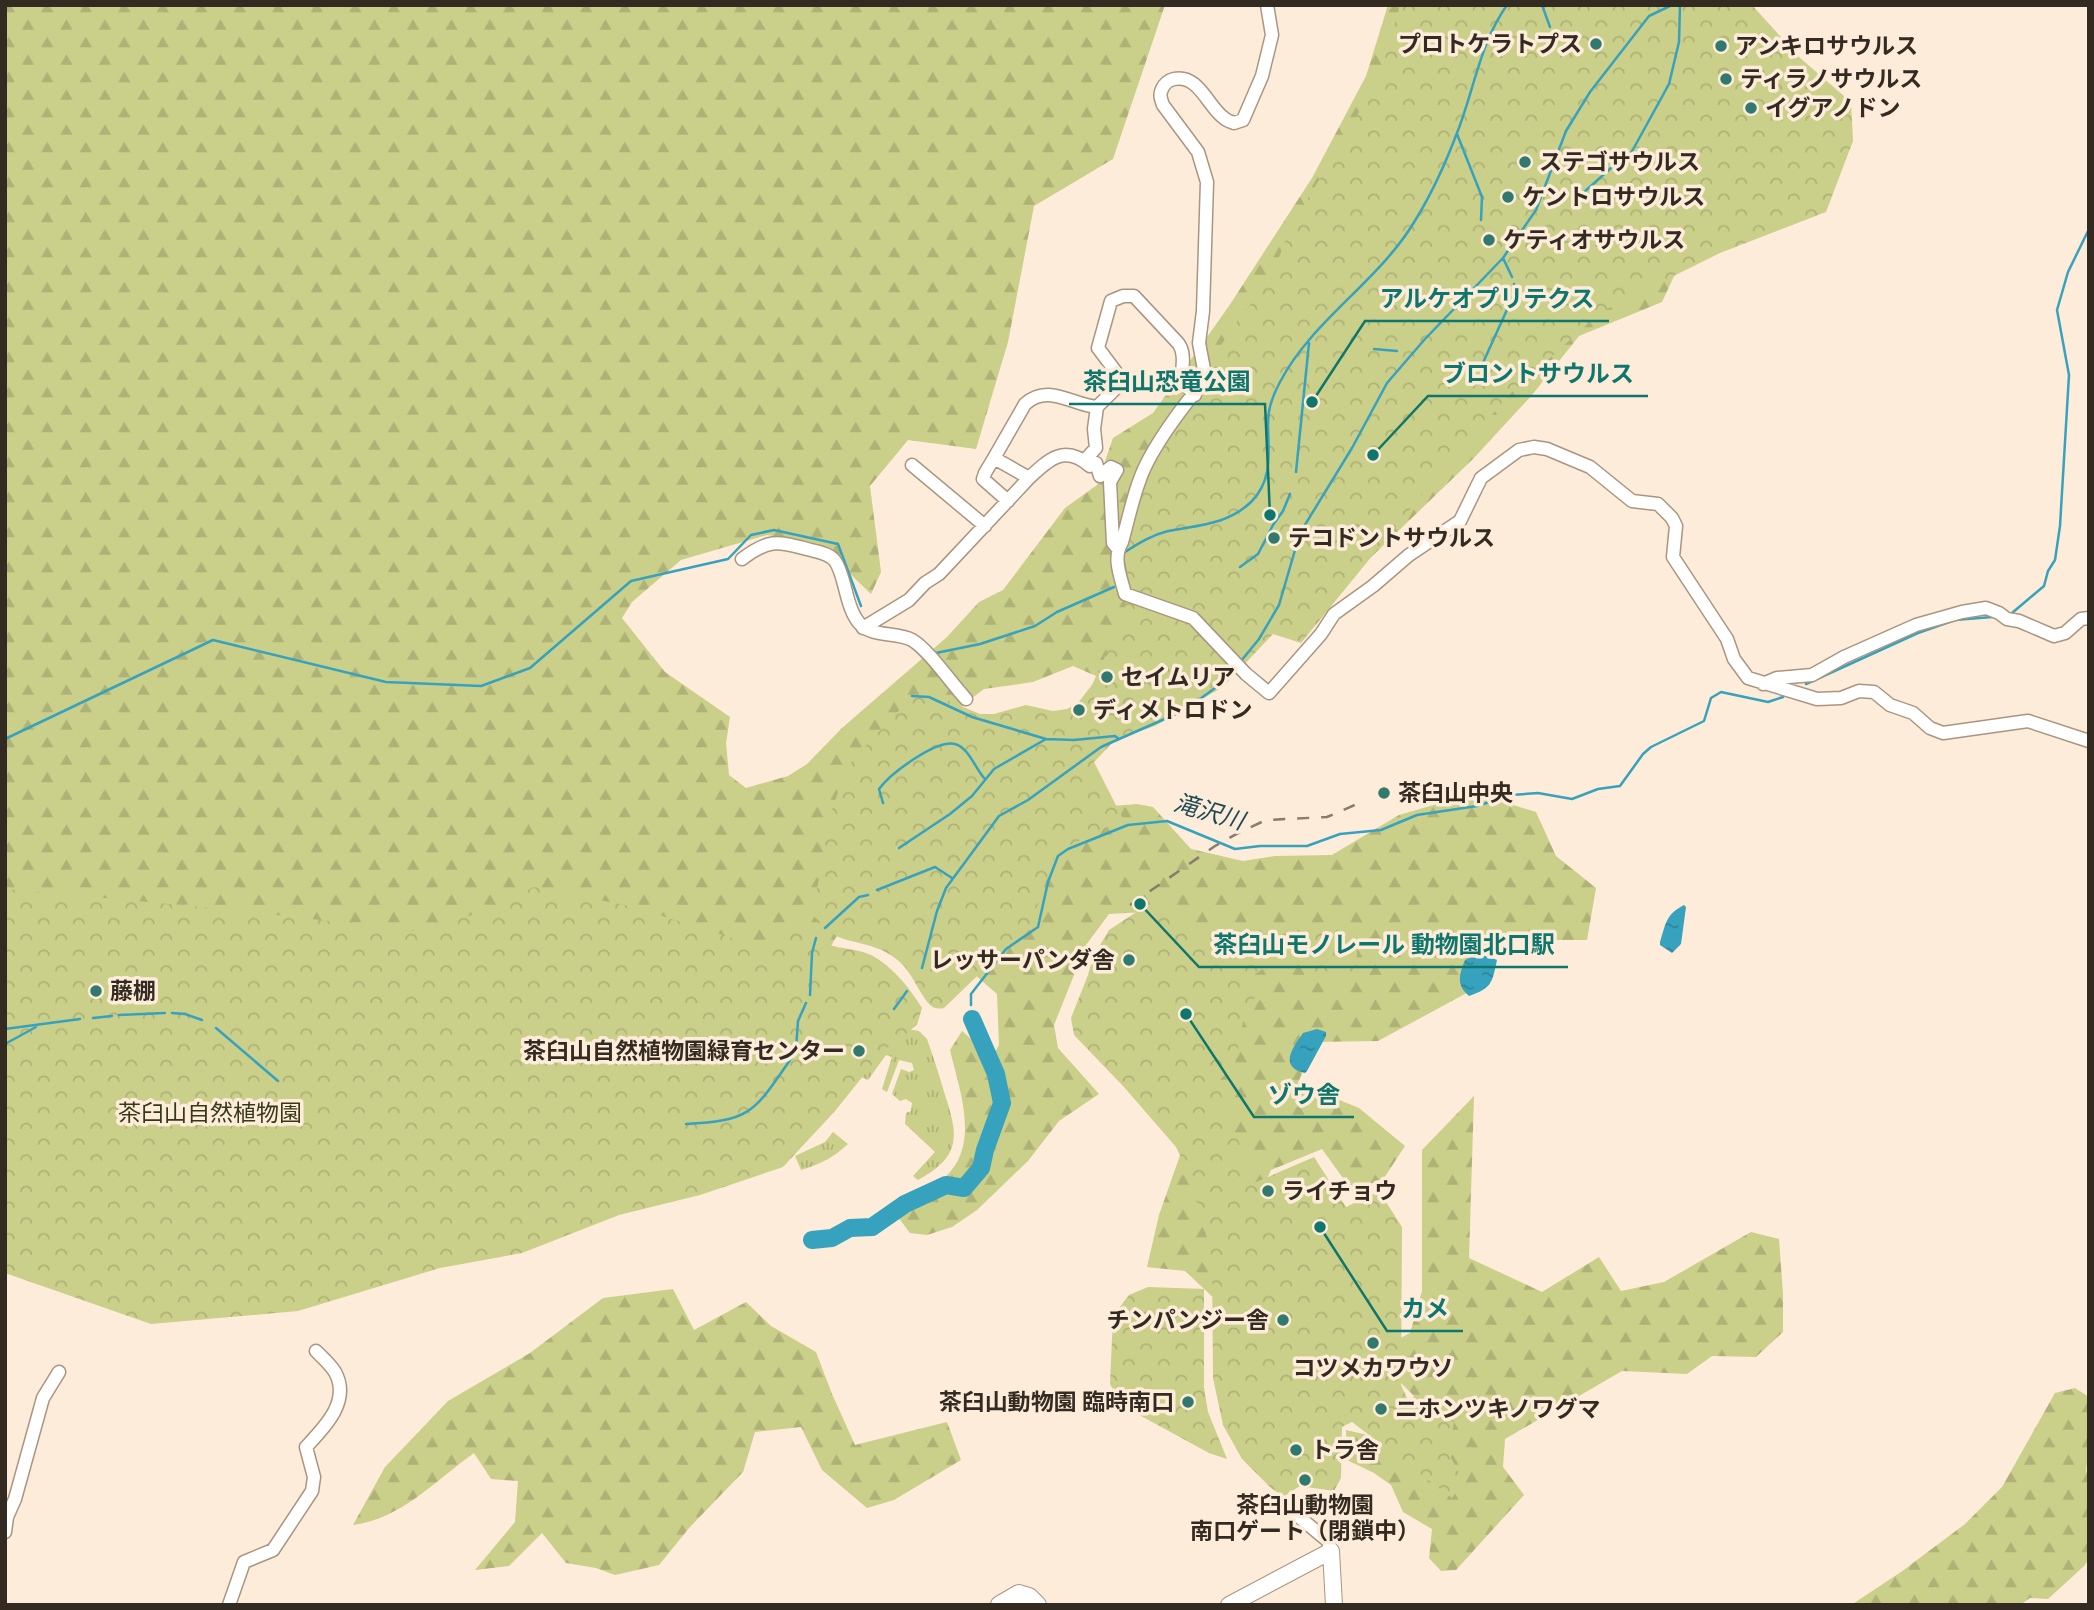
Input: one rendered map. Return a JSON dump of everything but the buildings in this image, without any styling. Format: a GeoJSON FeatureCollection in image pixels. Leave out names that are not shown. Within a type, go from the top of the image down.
{"type":"FeatureCollection","features":[{"type":"Feature","properties":{"kind":"main road"},"geometry":{"type":"LineString","coordinates":[[1000,1605],[1019,1594],[1029,1597],[1037,1605]]}},
{"type":"Feature","properties":{"kind":"street"},"geometry":{"type":"LineString","coordinates":[[1267,5],[1272,34],[1262,76],[1243,120],[1234,123],[1223,118],[1197,86],[1185,79],[1173,79],[1161,90],[1163,105],[1198,152],[1207,181],[1203,311],[1199,343],[1206,380],[1170,426],[1145,468],[1118,549],[1117,559],[1125,594],[1193,618],[1246,674],[1269,693],[1321,634],[1334,614],[1373,586],[1409,555],[1460,521],[1481,478],[1519,450],[1534,447],[1547,449],[1590,467],[1632,501],[1658,504],[1672,518],[1676,526],[1673,557],[1727,639],[1740,669],[1748,678],[1817,699],[1841,698],[1859,691],[1874,692],[1890,705],[1913,713],[1930,728],[1943,733],[2028,721],[2089,741]]}},
{"type":"Feature","properties":{"kind":"street"},"geometry":{"type":"LineString","coordinates":[[1084,461],[1096,448],[1094,429],[1097,407],[1116,388],[1116,372],[1098,348],[1111,301],[1123,296],[1134,296],[1182,348],[1181,381],[1195,395]]}},
{"type":"Feature","properties":{"kind":"street"},"geometry":{"type":"LineString","coordinates":[[1007,501],[983,479],[1025,404],[1031,398],[1044,394],[1057,395],[1088,407],[1097,407]]}},
{"type":"Feature","properties":{"kind":"street"},"geometry":{"type":"LineString","coordinates":[[863,628],[909,600],[925,583],[941,572],[1029,478],[1056,456],[1073,456],[1090,466],[1096,463],[1100,476],[1111,467],[1117,470],[1110,482],[1113,543],[1118,549]]}},
{"type":"Feature","properties":{"kind":"street"},"geometry":{"type":"LineString","coordinates":[[994,458],[1029,478]]}},
{"type":"Feature","properties":{"kind":"street"},"geometry":{"type":"LineString","coordinates":[[912,465],[985,526]]}},
{"type":"Feature","properties":{"kind":"street"},"geometry":{"type":"LineString","coordinates":[[742,559],[754,550],[773,542],[825,554],[835,560],[856,618],[863,628],[910,639],[926,651],[966,699]]}},
{"type":"Feature","properties":{"kind":"street"},"geometry":{"type":"LineString","coordinates":[[1763,684],[1777,678],[1812,675],[1878,641],[1951,614],[1986,608],[2054,636],[2065,633],[2081,619],[2089,618]]}},
{"type":"Feature","properties":{"kind":"street"},"geometry":{"type":"LineString","coordinates":[[229,1605],[244,1562],[272,1550],[312,1491],[314,1477],[306,1447],[335,1411],[341,1390],[334,1371],[316,1351]]}},
{"type":"Feature","properties":{"kind":"street"},"geometry":{"type":"LineString","coordinates":[[5,1532],[7,1517],[15,1499],[43,1398],[59,1372]]}},
{"type":"Feature","properties":{"kind":"street"},"geometry":{"type":"LineString","coordinates":[[1293,1512],[1328,1541],[1334,1605]]}},
{"type":"Feature","properties":{"kind":"street"},"geometry":{"type":"LineString","coordinates":[[1230,1605],[1331,1551]]}},
{"type":"Feature","properties":{"kind":"green space"},"geometry":{"type":"Polygon","coordinates":[[[5,5],[1165,5],[1113,159],[1034,206],[1008,342],[976,449],[908,440],[870,486],[881,572],[871,594],[819,544],[767,535],[681,560],[632,602],[622,618],[665,672],[730,717],[726,743],[729,775],[746,788],[788,776],[807,764],[842,728],[947,637],[979,602],[1003,590],[1065,508],[1097,485],[1113,438],[1153,413],[1229,306],[1312,178],[1366,76],[1388,5],[1530,5],[1445,381],[1695,231],[1662,302],[1579,336],[1532,395],[1473,459],[1308,618],[1110,682],[1073,666],[1033,682],[984,689],[933,728],[862,891],[826,955],[847,983],[583,933],[5,941],[5,5]]]}},
{"type":"Feature","properties":{"kind":"green space"},"geometry":{"type":"Polygon","coordinates":[[[1400,5],[1752,5],[1799,57],[1851,102],[1853,141],[1826,212],[1720,253],[1601,312],[1512,392],[1426,490],[1301,643],[1273,634],[1223,687],[1155,726],[1116,739],[1094,762],[1123,819],[1056,852],[1031,924],[944,1008],[934,1008],[899,961],[882,950],[837,937],[819,924],[813,913],[829,819],[843,777],[853,759],[908,701],[924,695],[949,701],[980,714],[994,714],[1026,705],[1053,711],[1067,709],[1078,703],[1092,685],[1124,615],[1128,578],[1125,558],[1145,481],[1167,440],[1210,385],[1211,361],[1234,325],[1270,280],[1291,227],[1379,78],[1400,5]]]}},
{"type":"Feature","properties":{"kind":"green space"},"geometry":{"type":"Polygon","coordinates":[[[1475,793],[1536,812],[1556,856],[1596,888],[1587,940],[1489,940],[1474,989],[1378,1041],[1315,1042],[1298,1083],[1359,1108],[1405,1146],[1384,1178],[1353,1192],[1322,1149],[1271,1170],[1249,1217],[1218,1302],[1185,1271],[1147,1267],[1159,1215],[1184,1144],[1163,911],[1109,914],[1086,945],[1054,1025],[1058,1048],[1099,1094],[1059,1121],[1028,1161],[977,1210],[952,1227],[927,1235],[910,1233],[892,1209],[939,1182],[953,1169],[961,1154],[965,1120],[950,1050],[962,1031],[992,1057],[999,1045],[997,994],[967,968],[974,907],[1099,807],[1137,804],[1153,807],[1191,849],[1243,861],[1275,856],[1332,855],[1399,815],[1475,793]]]}},
{"type":"Feature","properties":{"kind":"green space","name":"茶臼山自然植物園"},"geometry":{"type":"Polygon","coordinates":[[[534,887],[630,906],[770,950],[804,919],[819,939],[837,947],[868,954],[891,969],[922,1008],[917,1025],[883,1051],[835,1111],[783,1167],[700,1195],[619,1215],[522,1253],[440,1268],[298,1311],[151,1324],[5,1273],[5,889],[236,910],[413,931],[476,914],[534,887]]]}},
{"type":"Feature","properties":{"kind":"green space"},"geometry":{"type":"Polygon","coordinates":[[[1144,907],[1170,913],[1243,951],[1272,930],[1295,936],[1313,928],[1341,936],[1357,948],[1357,968],[1344,982],[1314,974],[1286,953],[1255,974],[1261,989],[1245,1012],[1235,1064],[1217,1083],[1254,1183],[1314,1157],[1346,1207],[1379,1191],[1402,1227],[1401,1385],[1412,1409],[1454,1422],[1449,1454],[1463,1481],[1452,1498],[1352,1422],[1342,1427],[1341,1478],[1334,1491],[1300,1486],[1283,1497],[1242,1459],[1223,1425],[1213,1378],[1212,1258],[1192,1180],[1176,1147],[1074,1035],[1071,1018],[1093,957],[1109,930],[1144,907]]]}},
{"type":"Feature","properties":{"kind":"green space"},"geometry":{"type":"Polygon","coordinates":[[[902,1028],[919,1031],[927,1039],[949,1107],[954,1132],[950,1153],[933,1171],[918,1180],[913,1176],[935,1152],[905,1124],[906,1113],[911,1111],[912,1103],[906,1099],[900,1101],[892,1094],[901,1069],[909,1072],[914,1070],[912,1063],[899,1060],[887,1092],[882,1089],[892,1057],[886,1055],[868,1080],[859,1076],[902,1028]]]}},
{"type":"Feature","properties":{"kind":"green space"},"geometry":{"type":"Polygon","coordinates":[[[1474,1096],[1469,1258],[1542,1292],[1599,1257],[1621,1291],[1664,1282],[1751,1232],[1779,1239],[1783,1332],[1756,1357],[1712,1356],[1687,1374],[1622,1371],[1505,1439],[1503,1467],[1524,1495],[1456,1570],[1441,1571],[1429,1558],[1432,1529],[1403,1512],[1391,1485],[1347,1460],[1346,1430],[1372,1436],[1397,1432],[1414,1396],[1387,1369],[1391,1343],[1410,1333],[1422,1291],[1422,1150],[1474,1096]]]}},
{"type":"Feature","properties":{"kind":"green space"},"geometry":{"type":"Polygon","coordinates":[[[833,1132],[848,1144],[827,1160],[801,1170],[795,1156],[825,1142],[833,1132]]]}},
{"type":"Feature","properties":{"kind":"green space"},"geometry":{"type":"Polygon","coordinates":[[[1148,1287],[1204,1289],[1204,1387],[1208,1412],[1227,1459],[1209,1453],[1121,1405],[1110,1384],[1113,1316],[1129,1295],[1148,1287]]]}},
{"type":"Feature","properties":{"kind":"green space"},"geometry":{"type":"Polygon","coordinates":[[[673,1289],[694,1330],[746,1302],[771,1326],[816,1352],[855,1445],[947,1422],[961,1460],[894,1500],[867,1508],[822,1470],[801,1427],[755,1432],[743,1472],[690,1527],[659,1565],[615,1575],[596,1568],[566,1563],[542,1533],[509,1566],[475,1570],[515,1522],[518,1481],[491,1479],[474,1453],[402,1507],[387,1515],[353,1525],[385,1467],[448,1401],[530,1353],[603,1298],[673,1289]]]}},
{"type":"Feature","properties":{"kind":"green space"},"geometry":{"type":"Polygon","coordinates":[[[2075,1388],[2089,1397],[2089,1451],[2086,1470],[2089,1481],[2089,1559],[2084,1566],[2048,1599],[2030,1598],[2020,1605],[1851,1605],[1965,1524],[2002,1487],[2055,1393],[2075,1388]]]}},
{"type":"Feature","properties":{"kind":"water"},"geometry":{"type":"Polygon","coordinates":[[[1684,905],[1686,907],[1681,944],[1672,953],[1660,945],[1660,942],[1670,916],[1684,905]]]}},
{"type":"Feature","properties":{"kind":"water"},"geometry":{"type":"Polygon","coordinates":[[[1476,955],[1497,960],[1490,984],[1469,996],[1460,984],[1460,975],[1465,960],[1476,955]]]}},
{"type":"Feature","properties":{"kind":"water"},"geometry":{"type":"Polygon","coordinates":[[[1317,1029],[1326,1032],[1326,1036],[1307,1071],[1305,1073],[1297,1070],[1290,1061],[1292,1050],[1303,1033],[1317,1029]]]}},
{"type":"Feature","properties":{"kind":"waterway"},"geometry":{"type":"LineString","coordinates":[[1125,552],[1162,533],[1222,520],[1242,510],[1258,493],[1268,464],[1268,417],[1278,386],[1310,339],[1384,262],[1416,219],[1448,155],[1490,35],[1507,5]]}},
{"type":"Feature","properties":{"kind":"waterway"},"geometry":{"type":"LineString","coordinates":[[1542,5],[1550,27]]}},
{"type":"Feature","properties":{"kind":"waterway"},"geometry":{"type":"LineString","coordinates":[[1241,661],[1259,639],[1279,605],[1300,533],[1352,448],[1387,383],[1503,258],[1536,210],[1566,131],[1590,92],[1649,16],[1672,5]]}},
{"type":"Feature","properties":{"kind":"waterway"},"geometry":{"type":"LineString","coordinates":[[1582,194],[1630,155],[1669,84],[1679,42],[1680,5]]}},
{"type":"Feature","properties":{"kind":"waterway"},"geometry":{"type":"LineString","coordinates":[[1457,134],[1482,197],[1481,220]]}},
{"type":"Feature","properties":{"kind":"waterway"},"geometry":{"type":"LineString","coordinates":[[2012,613],[2044,586],[2048,571],[2055,560],[2060,526],[2069,375],[2057,310],[2068,272],[2089,229]]}},
{"type":"Feature","properties":{"kind":"waterway"},"geometry":{"type":"LineString","coordinates":[[1503,258],[1512,277]]}},
{"type":"Feature","properties":{"kind":"waterway"},"geometry":{"type":"LineString","coordinates":[[1482,365],[1515,292],[1514,284]]}},
{"type":"Feature","properties":{"kind":"waterway"},"geometry":{"type":"LineString","coordinates":[[1296,472],[1309,343]]}},
{"type":"Feature","properties":{"kind":"waterway"},"geometry":{"type":"LineString","coordinates":[[1374,349],[1397,351]]}},
{"type":"Feature","properties":{"kind":"waterway"},"geometry":{"type":"LineString","coordinates":[[1240,567],[1258,554],[1290,494]]}},
{"type":"Feature","properties":{"kind":"waterway"},"geometry":{"type":"LineString","coordinates":[[5,739],[213,640],[386,682],[481,686],[530,668],[631,581],[728,559],[751,535],[774,530],[838,544],[861,606]]}},
{"type":"Feature","properties":{"kind":"waterway"},"geometry":{"type":"LineString","coordinates":[[936,653],[980,644],[1035,626],[1057,612],[1114,587]]}},
{"type":"Feature","properties":{"kind":"waterway"},"geometry":{"type":"LineString","coordinates":[[1806,684],[1918,633],[1955,620],[1992,617]]}},
{"type":"Feature","properties":{"kind":"waterway"},"geometry":{"type":"LineString","coordinates":[[922,968],[946,888],[999,816],[1028,800],[1101,747],[1185,710],[1235,669]]}},
{"type":"Feature","properties":{"kind":"waterway","name":"滝沢川"},"geometry":{"type":"LineString","coordinates":[[971,1005],[971,994],[1006,949],[1038,927],[1048,882],[1058,856],[1068,849],[1128,825],[1167,821],[1235,849],[1307,846],[1340,834],[1381,830],[1417,815],[1477,806],[1511,795],[1538,793],[1572,799],[1598,789],[1620,786],[1651,747],[1704,721],[1711,698],[1721,692],[1768,702],[1783,697]]}},
{"type":"Feature","properties":{"kind":"waterway"},"geometry":{"type":"LineString","coordinates":[[912,696],[929,697],[972,717],[1046,739],[1074,740],[1115,736],[1119,739]]}},
{"type":"Feature","properties":{"kind":"waterway"},"geometry":{"type":"LineString","coordinates":[[899,848],[972,796],[994,769],[1046,739]]}},
{"type":"Feature","properties":{"kind":"waterway"},"geometry":{"type":"LineString","coordinates":[[883,803],[879,789],[893,775],[926,752],[947,744],[960,746],[984,778]]}},
{"type":"Feature","properties":{"kind":"waterway"},"geometry":{"type":"LineString","coordinates":[[877,890],[935,867],[952,878]]}},
{"type":"Feature","properties":{"kind":"waterway"},"geometry":{"type":"LineString","coordinates":[[825,928],[859,897],[868,895]]}},
{"type":"Feature","properties":{"kind":"waterway"},"geometry":{"type":"LineString","coordinates":[[810,995],[812,953],[816,938]]}},
{"type":"Feature","properties":{"kind":"waterway"},"geometry":{"type":"LineString","coordinates":[[894,1009],[907,991]]}},
{"type":"Feature","properties":{"kind":"waterway"},"geometry":{"type":"LineString","coordinates":[[796,1049],[798,1021],[806,1003]]}},
{"type":"Feature","properties":{"kind":"waterway"},"geometry":{"type":"LineString","coordinates":[[119,1015],[165,1013]]}},
{"type":"Feature","properties":{"kind":"waterway"},"geometry":{"type":"LineString","coordinates":[[172,1013],[202,1020]]}},
{"type":"Feature","properties":{"kind":"waterway"},"geometry":{"type":"LineString","coordinates":[[93,1018],[112,1016]]}},
{"type":"Feature","properties":{"kind":"waterway"},"geometry":{"type":"LineString","coordinates":[[5,1029],[80,1019]]}},
{"type":"Feature","properties":{"kind":"waterway","name":"滝沢川"},"geometry":{"type":"LineString","coordinates":[[812,1240],[832,1238],[850,1228],[872,1227],[905,1204],[946,1185],[964,1188],[981,1168],[1002,1103],[996,1074],[972,1019]]}},
{"type":"Feature","properties":{"kind":"waterway"},"geometry":{"type":"LineString","coordinates":[[5,1044],[36,1027]]}},
{"type":"Feature","properties":{"kind":"waterway"},"geometry":{"type":"LineString","coordinates":[[216,1028],[278,1081]]}},
{"type":"Feature","properties":{"kind":"waterway"},"geometry":{"type":"LineString","coordinates":[[686,1124],[726,1120],[751,1109],[770,1089],[793,1056]]}},
{"type":"Feature","properties":{"kind":"railway"},"geometry":{"type":"LineString","coordinates":[[1130,905],[1215,846],[1266,820],[1327,817],[1357,804]]}},
{"type":"Feature","properties":{"kind":"place","name":"プロトケラトプス"},"geometry":{"type":"Point","coordinates":[1596,44]}},
{"type":"Feature","properties":{"kind":"place","name":"アンキロサウルス"},"geometry":{"type":"Point","coordinates":[1721,46]}},
{"type":"Feature","properties":{"kind":"place","name":"ティラノサウルス"},"geometry":{"type":"Point","coordinates":[1726,79]}},
{"type":"Feature","properties":{"kind":"place","name":"イグアノドン"},"geometry":{"type":"Point","coordinates":[1751,108]}},
{"type":"Feature","properties":{"kind":"place","name":"ステゴサウルス"},"geometry":{"type":"Point","coordinates":[1525,162]}},
{"type":"Feature","properties":{"kind":"place","name":"ケントロサウルス"},"geometry":{"type":"Point","coordinates":[1508,197]}},
{"type":"Feature","properties":{"kind":"place","name":"ケティオサウルス"},"geometry":{"type":"Point","coordinates":[1489,240]}},
{"type":"Feature","properties":{"kind":"place","name":"アルケオプリテクス"},"geometry":{"type":"Point","coordinates":[1312,402]}},
{"type":"Feature","properties":{"kind":"place","name":"ブロントサウルス"},"geometry":{"type":"Point","coordinates":[1373,455]}},
{"type":"Feature","properties":{"kind":"place","name":"茶臼山恐竜公園"},"geometry":{"type":"Point","coordinates":[1270,515]}},
{"type":"Feature","properties":{"kind":"place","name":"テコドントサウルス"},"geometry":{"type":"Point","coordinates":[1274,538]}},
{"type":"Feature","properties":{"kind":"place","name":"セイムリア"},"geometry":{"type":"Point","coordinates":[1107,677]}},
{"type":"Feature","properties":{"kind":"place","name":"ディメトロドン"},"geometry":{"type":"Point","coordinates":[1079,710]}},
{"type":"Feature","properties":{"kind":"place","name":"茶臼山中央"},"geometry":{"type":"Point","coordinates":[1384,793]}},
{"type":"Feature","properties":{"kind":"place","name":"茶臼山モノレール 動物園北口駅"},"geometry":{"type":"Point","coordinates":[1140,904]}},
{"type":"Feature","properties":{"kind":"place","name":"レッサーパンダ舎"},"geometry":{"type":"Point","coordinates":[1129,960]}},
{"type":"Feature","properties":{"kind":"place","name":"藤棚"},"geometry":{"type":"Point","coordinates":[96,991]}},
{"type":"Feature","properties":{"kind":"place","name":"ゾウ舎"},"geometry":{"type":"Point","coordinates":[1186,1014]}},
{"type":"Feature","properties":{"kind":"place","name":"茶臼山自然植物園緑育センター"},"geometry":{"type":"Point","coordinates":[859,1051]}},
{"type":"Feature","properties":{"kind":"place","name":"ライチョウ"},"geometry":{"type":"Point","coordinates":[1268,1191]}},
{"type":"Feature","properties":{"kind":"place","name":"カメ"},"geometry":{"type":"Point","coordinates":[1320,1227]}},
{"type":"Feature","properties":{"kind":"place","name":"チンパンジー舎"},"geometry":{"type":"Point","coordinates":[1283,1320]}},
{"type":"Feature","properties":{"kind":"place","name":"コツメカワウソ"},"geometry":{"type":"Point","coordinates":[1373,1343]}},
{"type":"Feature","properties":{"kind":"place","name":"茶臼山動物園 臨時南口"},"geometry":{"type":"Point","coordinates":[1188,1402]}},
{"type":"Feature","properties":{"kind":"place","name":"ニホンツキノワグマ"},"geometry":{"type":"Point","coordinates":[1381,1409]}},
{"type":"Feature","properties":{"kind":"place","name":"トラ舎"},"geometry":{"type":"Point","coordinates":[1296,1450]}},
{"type":"Feature","properties":{"kind":"place","name":"茶臼山動物園 南口ゲート（閉鎖中）"},"geometry":{"type":"Point","coordinates":[1305,1480]}}]}
